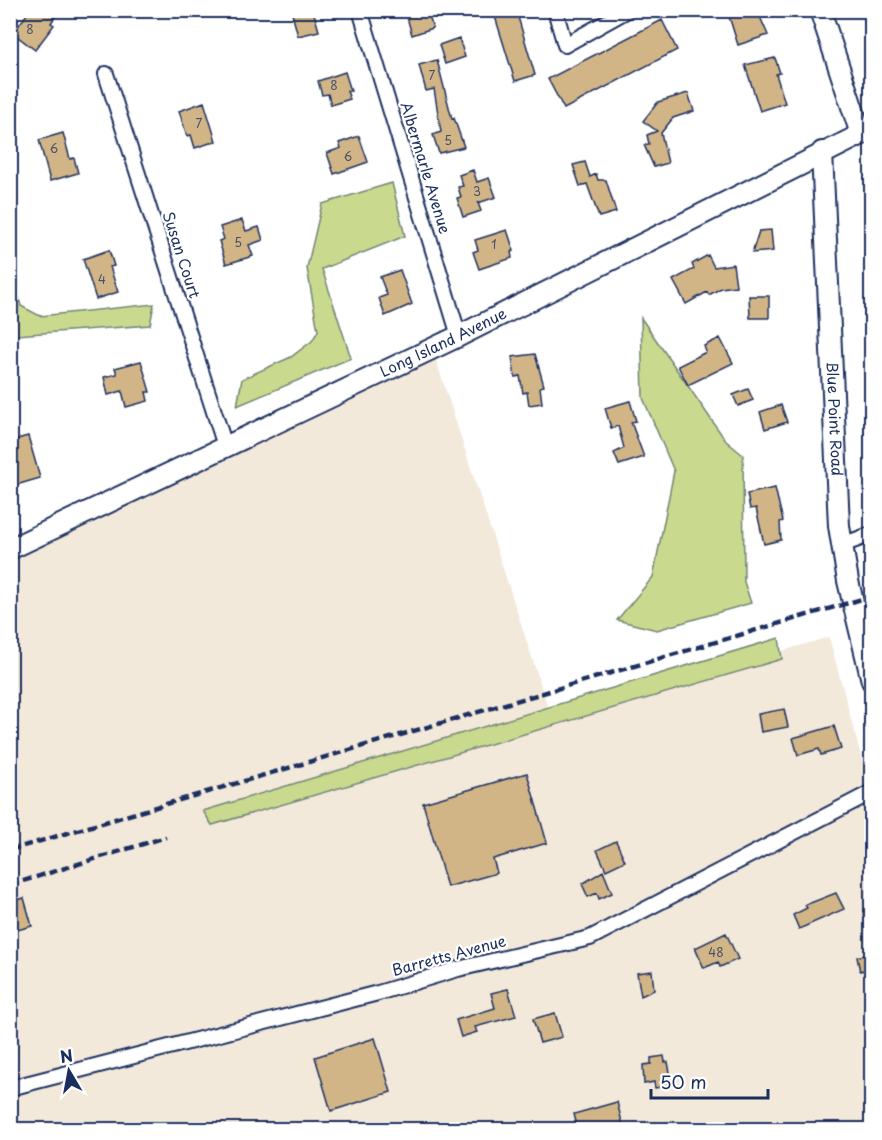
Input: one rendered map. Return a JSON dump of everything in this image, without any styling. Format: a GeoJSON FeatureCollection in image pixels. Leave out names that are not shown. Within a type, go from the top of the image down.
{"type":"FeatureCollection","features":[{"type":"Feature","properties":{"kind":"street","name":"Albermarle Avenue"},"geometry":{"type":"LineString","coordinates":[[360,10],[459,336]]}},
{"type":"Feature","properties":{"kind":"street"},"geometry":{"type":"LineString","coordinates":[[555,10],[565,45],[627,10]]}},
{"type":"Feature","properties":{"kind":"street"},"geometry":{"type":"LineString","coordinates":[[820,10],[866,131]]}},
{"type":"Feature","properties":{"kind":"street","name":"Susan Court"},"geometry":{"type":"LineString","coordinates":[[106,74],[225,446]]}},
{"type":"Feature","properties":{"kind":"street","name":"Long Island Avenue"},"geometry":{"type":"LineString","coordinates":[[10,549],[459,336],[866,131]]}},
{"type":"Feature","properties":{"kind":"street","name":"Blue Point Road"},"geometry":{"type":"LineString","coordinates":[[822,152],[835,461],[842,545],[872,681]]}},
{"type":"Feature","properties":{"kind":"street"},"geometry":{"type":"LineString","coordinates":[[842,545],[872,534]]}},
{"type":"Feature","properties":{"kind":"street","name":"Barretts Avenue"},"geometry":{"type":"LineString","coordinates":[[10,1088],[378,993],[458,969],[590,938],[872,792]]}},
{"type":"Feature","properties":{"kind":"shaded area"},"geometry":{"type":"Polygon","coordinates":[[[436,360],[552,720],[829,637],[871,793],[871,1129],[11,1129],[10,548],[436,360]]]}},
{"type":"Feature","properties":{"kind":"green space"},"geometry":{"type":"Polygon","coordinates":[[[392,183],[405,236],[322,269],[351,358],[237,406],[242,379],[291,357],[312,341],[318,331],[307,268],[322,204],[392,183]]]}},
{"type":"Feature","properties":{"kind":"green space"},"geometry":{"type":"Polygon","coordinates":[[[11,268],[21,306],[40,316],[154,304],[150,325],[16,335],[11,320],[11,268]]]}},
{"type":"Feature","properties":{"kind":"green space"},"geometry":{"type":"Polygon","coordinates":[[[641,318],[726,441],[743,455],[744,582],[751,603],[657,630],[617,620],[653,577],[674,471],[643,398],[641,318]]]}},
{"type":"Feature","properties":{"kind":"green space"},"geometry":{"type":"Polygon","coordinates":[[[779,638],[782,659],[212,825],[203,811],[779,638]]]}},
{"type":"Feature","properties":{"kind":"building"},"geometry":{"type":"Polygon","coordinates":[[[30,10],[59,10],[51,23],[54,25],[35,50],[13,33],[30,10]]]}},
{"type":"Feature","properties":{"kind":"building"},"geometry":{"type":"Polygon","coordinates":[[[291,10],[313,10],[319,31],[298,36],[291,10]]]}},
{"type":"Feature","properties":{"kind":"building"},"geometry":{"type":"Polygon","coordinates":[[[405,10],[427,10],[433,28],[412,35],[405,10]]]}},
{"type":"Feature","properties":{"kind":"building"},"geometry":{"type":"Polygon","coordinates":[[[493,10],[516,10],[535,75],[515,81],[493,10]]]}},
{"type":"Feature","properties":{"kind":"building"},"geometry":{"type":"Polygon","coordinates":[[[727,10],[757,10],[768,35],[738,45],[727,10]]]}},
{"type":"Feature","properties":{"kind":"building"},"geometry":{"type":"Polygon","coordinates":[[[662,20],[677,50],[564,109],[548,79],[662,20]]]}},
{"type":"Feature","properties":{"kind":"building"},"geometry":{"type":"Polygon","coordinates":[[[459,38],[465,57],[445,64],[439,45],[459,38]]]}},
{"type":"Feature","properties":{"kind":"building"},"geometry":{"type":"Polygon","coordinates":[[[775,58],[780,73],[776,74],[785,103],[760,111],[745,65],[775,58]]]}},
{"type":"Feature","properties":{"kind":"building"},"geometry":{"type":"Polygon","coordinates":[[[437,60],[452,119],[454,118],[464,147],[439,153],[433,135],[441,132],[434,89],[426,91],[419,65],[437,60]]]}},
{"type":"Feature","properties":{"kind":"building"},"geometry":{"type":"Polygon","coordinates":[[[345,72],[351,91],[347,91],[350,99],[331,105],[328,94],[322,95],[318,81],[345,72]]]}},
{"type":"Feature","properties":{"kind":"building"},"geometry":{"type":"Polygon","coordinates":[[[688,93],[694,111],[673,118],[661,133],[668,163],[654,167],[644,145],[649,144],[647,135],[657,131],[643,121],[658,102],[688,93]]]}},
{"type":"Feature","properties":{"kind":"building"},"geometry":{"type":"Polygon","coordinates":[[[204,102],[216,141],[195,148],[191,135],[187,136],[179,111],[204,102]]]}},
{"type":"Feature","properties":{"kind":"building"},"geometry":{"type":"Polygon","coordinates":[[[63,133],[70,159],[74,158],[78,173],[50,181],[39,140],[63,133]]]}},
{"type":"Feature","properties":{"kind":"building"},"geometry":{"type":"Polygon","coordinates":[[[359,136],[368,162],[334,174],[327,153],[341,148],[339,143],[359,136]]]}},
{"type":"Feature","properties":{"kind":"building"},"geometry":{"type":"Polygon","coordinates":[[[585,162],[590,177],[596,174],[598,180],[606,180],[616,212],[599,217],[587,184],[580,186],[573,165],[585,162]]]}},
{"type":"Feature","properties":{"kind":"building"},"geometry":{"type":"Polygon","coordinates":[[[473,170],[477,182],[489,178],[496,197],[478,203],[481,211],[463,217],[457,198],[461,197],[458,187],[463,186],[459,175],[473,170]]]}},
{"type":"Feature","properties":{"kind":"building"},"geometry":{"type":"Polygon","coordinates":[[[242,220],[246,231],[259,227],[263,240],[249,245],[253,256],[226,264],[219,241],[224,239],[220,227],[242,220]]]}},
{"type":"Feature","properties":{"kind":"building"},"geometry":{"type":"Polygon","coordinates":[[[507,230],[514,251],[511,252],[512,258],[479,269],[473,252],[478,250],[475,240],[507,230]]]}},
{"type":"Feature","properties":{"kind":"building"},"geometry":{"type":"Polygon","coordinates":[[[771,230],[773,251],[752,253],[759,231],[771,230]]]}},
{"type":"Feature","properties":{"kind":"building"},"geometry":{"type":"Polygon","coordinates":[[[109,250],[114,266],[110,267],[118,292],[96,299],[83,259],[109,250]]]}},
{"type":"Feature","properties":{"kind":"building"},"geometry":{"type":"Polygon","coordinates":[[[708,255],[714,267],[733,264],[736,286],[721,288],[709,295],[707,292],[686,304],[673,280],[694,269],[692,264],[708,255]]]}},
{"type":"Feature","properties":{"kind":"building"},"geometry":{"type":"Polygon","coordinates":[[[400,270],[412,304],[385,316],[379,298],[387,295],[380,277],[400,270]]]}},
{"type":"Feature","properties":{"kind":"building"},"geometry":{"type":"Polygon","coordinates":[[[749,296],[769,296],[769,318],[750,318],[749,296]]]}},
{"type":"Feature","properties":{"kind":"building"},"geometry":{"type":"Polygon","coordinates":[[[720,338],[733,363],[688,385],[678,366],[706,352],[704,346],[720,338]]]}},
{"type":"Feature","properties":{"kind":"building"},"geometry":{"type":"Polygon","coordinates":[[[535,354],[544,386],[540,387],[542,403],[529,405],[527,392],[523,393],[520,376],[515,377],[512,357],[535,354]]]}},
{"type":"Feature","properties":{"kind":"building"},"geometry":{"type":"Polygon","coordinates":[[[141,361],[150,392],[146,392],[148,401],[126,407],[122,391],[108,395],[104,377],[117,374],[115,368],[141,361]]]}},
{"type":"Feature","properties":{"kind":"building"},"geometry":{"type":"Polygon","coordinates":[[[748,389],[753,400],[738,406],[733,395],[748,389]]]}},
{"type":"Feature","properties":{"kind":"building"},"geometry":{"type":"Polygon","coordinates":[[[630,401],[636,421],[631,422],[644,457],[619,465],[614,453],[624,448],[618,426],[611,428],[605,408],[630,401]]]}},
{"type":"Feature","properties":{"kind":"building"},"geometry":{"type":"Polygon","coordinates":[[[781,405],[787,422],[765,429],[760,412],[781,405]]]}},
{"type":"Feature","properties":{"kind":"building"},"geometry":{"type":"Polygon","coordinates":[[[28,436],[40,478],[16,485],[10,468],[10,441],[28,436]]]}},
{"type":"Feature","properties":{"kind":"building"},"geometry":{"type":"Polygon","coordinates":[[[775,488],[783,521],[780,522],[781,540],[764,544],[756,508],[750,509],[747,494],[775,488]]]}},
{"type":"Feature","properties":{"kind":"building"},"geometry":{"type":"Polygon","coordinates":[[[784,709],[788,727],[761,732],[758,714],[784,709]]]}},
{"type":"Feature","properties":{"kind":"building"},"geometry":{"type":"Polygon","coordinates":[[[834,726],[841,749],[821,755],[819,749],[798,755],[793,738],[834,726]]]}},
{"type":"Feature","properties":{"kind":"building"},"geometry":{"type":"Polygon","coordinates":[[[527,773],[547,843],[493,859],[497,873],[447,887],[423,803],[527,773]]]}},
{"type":"Feature","properties":{"kind":"building"},"geometry":{"type":"Polygon","coordinates":[[[616,841],[625,861],[606,870],[597,850],[616,841]]]}},
{"type":"Feature","properties":{"kind":"building"},"geometry":{"type":"Polygon","coordinates":[[[603,871],[612,893],[599,899],[597,893],[588,897],[582,884],[603,871]]]}},
{"type":"Feature","properties":{"kind":"building"},"geometry":{"type":"Polygon","coordinates":[[[836,893],[844,909],[799,929],[793,915],[807,908],[805,905],[836,893]]]}},
{"type":"Feature","properties":{"kind":"building"},"geometry":{"type":"Polygon","coordinates":[[[24,898],[32,926],[10,932],[10,902],[24,898]]]}},
{"type":"Feature","properties":{"kind":"building"},"geometry":{"type":"Polygon","coordinates":[[[726,933],[738,959],[720,967],[718,962],[704,968],[695,948],[726,933]]]}},
{"type":"Feature","properties":{"kind":"building"},"geometry":{"type":"Polygon","coordinates":[[[872,953],[872,968],[860,971],[857,957],[872,953]]]}},
{"type":"Feature","properties":{"kind":"building"},"geometry":{"type":"Polygon","coordinates":[[[652,971],[654,990],[641,996],[637,973],[652,971]]]}},
{"type":"Feature","properties":{"kind":"building"},"geometry":{"type":"Polygon","coordinates":[[[508,989],[516,1016],[475,1027],[477,1032],[461,1037],[456,1020],[495,1008],[491,993],[508,989]]]}},
{"type":"Feature","properties":{"kind":"building"},"geometry":{"type":"Polygon","coordinates":[[[555,1013],[562,1037],[540,1043],[533,1019],[555,1013]]]}},
{"type":"Feature","properties":{"kind":"building"},"geometry":{"type":"Polygon","coordinates":[[[375,1038],[391,1092],[331,1111],[315,1057],[375,1038]]]}},
{"type":"Feature","properties":{"kind":"building"},"geometry":{"type":"Polygon","coordinates":[[[664,1056],[665,1062],[668,1062],[671,1078],[667,1078],[668,1086],[655,1088],[654,1082],[644,1084],[643,1065],[651,1064],[651,1058],[664,1056]]]}},
{"type":"Feature","properties":{"kind":"building"},"geometry":{"type":"Polygon","coordinates":[[[617,1102],[624,1130],[578,1130],[574,1114],[617,1102]]]}},
{"type":"Feature","properties":{"kind":"railway"},"geometry":{"type":"LineString","coordinates":[[10,850],[872,596]]}},
{"type":"Feature","properties":{"kind":"railway"},"geometry":{"type":"LineString","coordinates":[[10,885],[166,837]]}}]}
